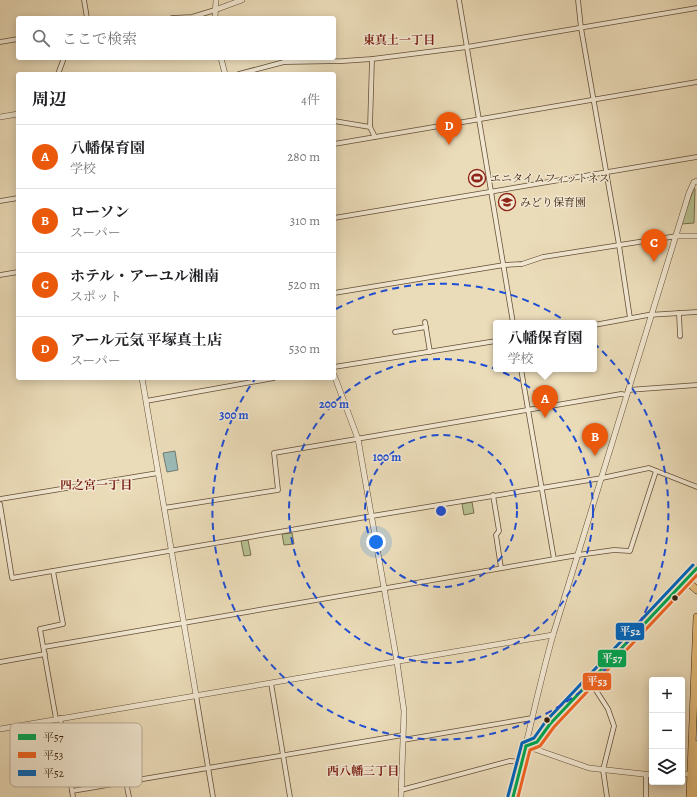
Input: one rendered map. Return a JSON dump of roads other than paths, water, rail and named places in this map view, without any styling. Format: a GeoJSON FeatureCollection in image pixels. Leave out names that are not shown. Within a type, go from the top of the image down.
{"type":"FeatureCollection","features":[{"type":"Feature","properties":{"kind":"highway"},"geometry":{"type":"LineString","coordinates":[[682,584],[690,584],[697,590]]}},
{"type":"Feature","properties":{"kind":"highway"},"geometry":{"type":"LineString","coordinates":[[696,797],[694,774],[697,617]]}},
{"type":"Feature","properties":{"kind":"highway"},"geometry":{"type":"LineString","coordinates":[[690,797],[697,744]]}},
{"type":"Feature","properties":{"kind":"street"},"geometry":{"type":"LineString","coordinates":[[84,0],[87,16]]}},
{"type":"Feature","properties":{"kind":"street"},"geometry":{"type":"LineString","coordinates":[[215,16],[216,0]]}},
{"type":"Feature","properties":{"kind":"street"},"geometry":{"type":"LineString","coordinates":[[195,16],[242,0]]}},
{"type":"Feature","properties":{"kind":"street"},"geometry":{"type":"LineString","coordinates":[[459,0],[513,320]]}},
{"type":"Feature","properties":{"kind":"street"},"geometry":{"type":"LineString","coordinates":[[578,0],[581,28],[620,245],[630,318]]}},
{"type":"Feature","properties":{"kind":"street"},"geometry":{"type":"LineString","coordinates":[[246,72],[284,62],[372,59],[467,47],[697,8]]}},
{"type":"Feature","properties":{"kind":"street"},"geometry":{"type":"LineString","coordinates":[[0,42],[16,39]]}},
{"type":"Feature","properties":{"kind":"street"},"geometry":{"type":"LineString","coordinates":[[372,59],[370,127],[375,137]]}},
{"type":"Feature","properties":{"kind":"street"},"geometry":{"type":"LineString","coordinates":[[59,72],[63,60]]}},
{"type":"Feature","properties":{"kind":"street"},"geometry":{"type":"LineString","coordinates":[[221,60],[224,72]]}},
{"type":"Feature","properties":{"kind":"street"},"geometry":{"type":"LineString","coordinates":[[336,144],[697,82]]}},
{"type":"Feature","properties":{"kind":"street"},"geometry":{"type":"LineString","coordinates":[[0,117],[16,114]]}},
{"type":"Feature","properties":{"kind":"street"},"geometry":{"type":"LineString","coordinates":[[336,121],[370,127]]}},
{"type":"Feature","properties":{"kind":"street"},"geometry":{"type":"LineString","coordinates":[[336,218],[697,157]]}},
{"type":"Feature","properties":{"kind":"street"},"geometry":{"type":"LineString","coordinates":[[513,797],[553,635],[651,315],[692,186],[694,182],[697,181]]}},
{"type":"Feature","properties":{"kind":"street"},"geometry":{"type":"LineString","coordinates":[[0,201],[16,198]]}},
{"type":"Feature","properties":{"kind":"street"},"geometry":{"type":"LineString","coordinates":[[336,294],[504,265],[522,264],[543,257],[677,236],[697,236]]}},
{"type":"Feature","properties":{"kind":"street"},"geometry":{"type":"LineString","coordinates":[[0,275],[16,272]]}},
{"type":"Feature","properties":{"kind":"street"},"geometry":{"type":"LineString","coordinates":[[597,324],[651,315],[697,312]]}},
{"type":"Feature","properties":{"kind":"street"},"geometry":{"type":"LineString","coordinates":[[679,313],[680,336]]}},
{"type":"Feature","properties":{"kind":"street"},"geometry":{"type":"LineString","coordinates":[[425,322],[430,352]]}},
{"type":"Feature","properties":{"kind":"street"},"geometry":{"type":"LineString","coordinates":[[395,332],[426,327]]}},
{"type":"Feature","properties":{"kind":"street"},"geometry":{"type":"LineString","coordinates":[[336,367],[493,342]]}},
{"type":"Feature","properties":{"kind":"street"},"geometry":{"type":"LineString","coordinates":[[522,372],[554,559]]}},
{"type":"Feature","properties":{"kind":"street"},"geometry":{"type":"LineString","coordinates":[[142,380],[213,797]]}},
{"type":"Feature","properties":{"kind":"street"},"geometry":{"type":"LineString","coordinates":[[146,401],[263,380]]}},
{"type":"Feature","properties":{"kind":"street"},"geometry":{"type":"LineString","coordinates":[[336,380],[358,439],[397,662],[404,711],[401,797]]}},
{"type":"Feature","properties":{"kind":"street"},"geometry":{"type":"LineString","coordinates":[[164,508],[278,490],[274,453],[628,392],[697,385]]}},
{"type":"Feature","properties":{"kind":"street"},"geometry":{"type":"LineString","coordinates":[[0,504],[12,578],[493,495],[602,478],[649,468],[697,487]]}},
{"type":"Feature","properties":{"kind":"street"},"geometry":{"type":"LineString","coordinates":[[44,647],[578,555],[614,550],[630,551],[656,471]]}},
{"type":"Feature","properties":{"kind":"street"},"geometry":{"type":"LineString","coordinates":[[0,499],[158,473]]}},
{"type":"Feature","properties":{"kind":"street"},"geometry":{"type":"LineString","coordinates":[[493,495],[499,531],[496,535],[501,568]]}},
{"type":"Feature","properties":{"kind":"street"},"geometry":{"type":"LineString","coordinates":[[526,746],[537,742],[550,724],[697,568]]}},
{"type":"Feature","properties":{"kind":"street"},"geometry":{"type":"LineString","coordinates":[[53,571],[63,624],[40,628],[59,723]]}},
{"type":"Feature","properties":{"kind":"street"},"geometry":{"type":"LineString","coordinates":[[35,723],[553,635]]}},
{"type":"Feature","properties":{"kind":"street"},"geometry":{"type":"LineString","coordinates":[[0,662],[45,654]]}},
{"type":"Feature","properties":{"kind":"street"},"geometry":{"type":"LineString","coordinates":[[590,681],[608,709],[614,726],[603,770],[607,797]]}},
{"type":"Feature","properties":{"kind":"street"},"geometry":{"type":"LineString","coordinates":[[271,683],[290,797]]}},
{"type":"Feature","properties":{"kind":"street"},"geometry":{"type":"LineString","coordinates":[[142,779],[283,755],[532,718]]}},
{"type":"Feature","properties":{"kind":"street"},"geometry":{"type":"LineString","coordinates":[[0,729],[10,727]]}},
{"type":"Feature","properties":{"kind":"street"},"geometry":{"type":"LineString","coordinates":[[526,746],[571,763],[589,768],[646,775],[646,797]]}},
{"type":"Feature","properties":{"kind":"street"},"geometry":{"type":"LineString","coordinates":[[401,790],[510,761],[522,762]]}},
{"type":"Feature","properties":{"kind":"street"},"geometry":{"type":"LineString","coordinates":[[71,787],[73,797]]}},
{"type":"Feature","properties":{"kind":"street"},"geometry":{"type":"LineString","coordinates":[[72,791],[96,787]]}},
{"type":"Feature","properties":{"kind":"street"},"geometry":{"type":"LineString","coordinates":[[127,787],[129,797]]}},
{"type":"Feature","properties":{"kind":"water"},"geometry":{"type":"Polygon","coordinates":[[[175,451],[178,470],[167,472],[163,453],[175,451]]]}},
{"type":"Feature","properties":{"kind":"place","name":"アール元気 平塚真土店"},"geometry":{"type":"Point","coordinates":[449,145]}},
{"type":"Feature","properties":{"kind":"place","name":"エニタイムフィットネス"},"geometry":{"type":"Point","coordinates":[477,178]}},
{"type":"Feature","properties":{"kind":"place","name":"みどり保育園"},"geometry":{"type":"Point","coordinates":[507,202]}},
{"type":"Feature","properties":{"kind":"place","name":"ホテル・アーユル湘南"},"geometry":{"type":"Point","coordinates":[654,262]}},
{"type":"Feature","properties":{"kind":"place","name":"八幡保育園"},"geometry":{"type":"Point","coordinates":[545,418]}},
{"type":"Feature","properties":{"kind":"place","name":"ローソン"},"geometry":{"type":"Point","coordinates":[595,456]}},
{"type":"Feature","properties":{"kind":"district","name":"東真土一丁目"},"geometry":{"type":"Point","coordinates":[399,40]}},
{"type":"Feature","properties":{"kind":"district","name":"四之宮一丁目"},"geometry":{"type":"Point","coordinates":[96,485]}},
{"type":"Feature","properties":{"kind":"district","name":"西八幡三丁目"},"geometry":{"type":"Point","coordinates":[363,771]}}]}
